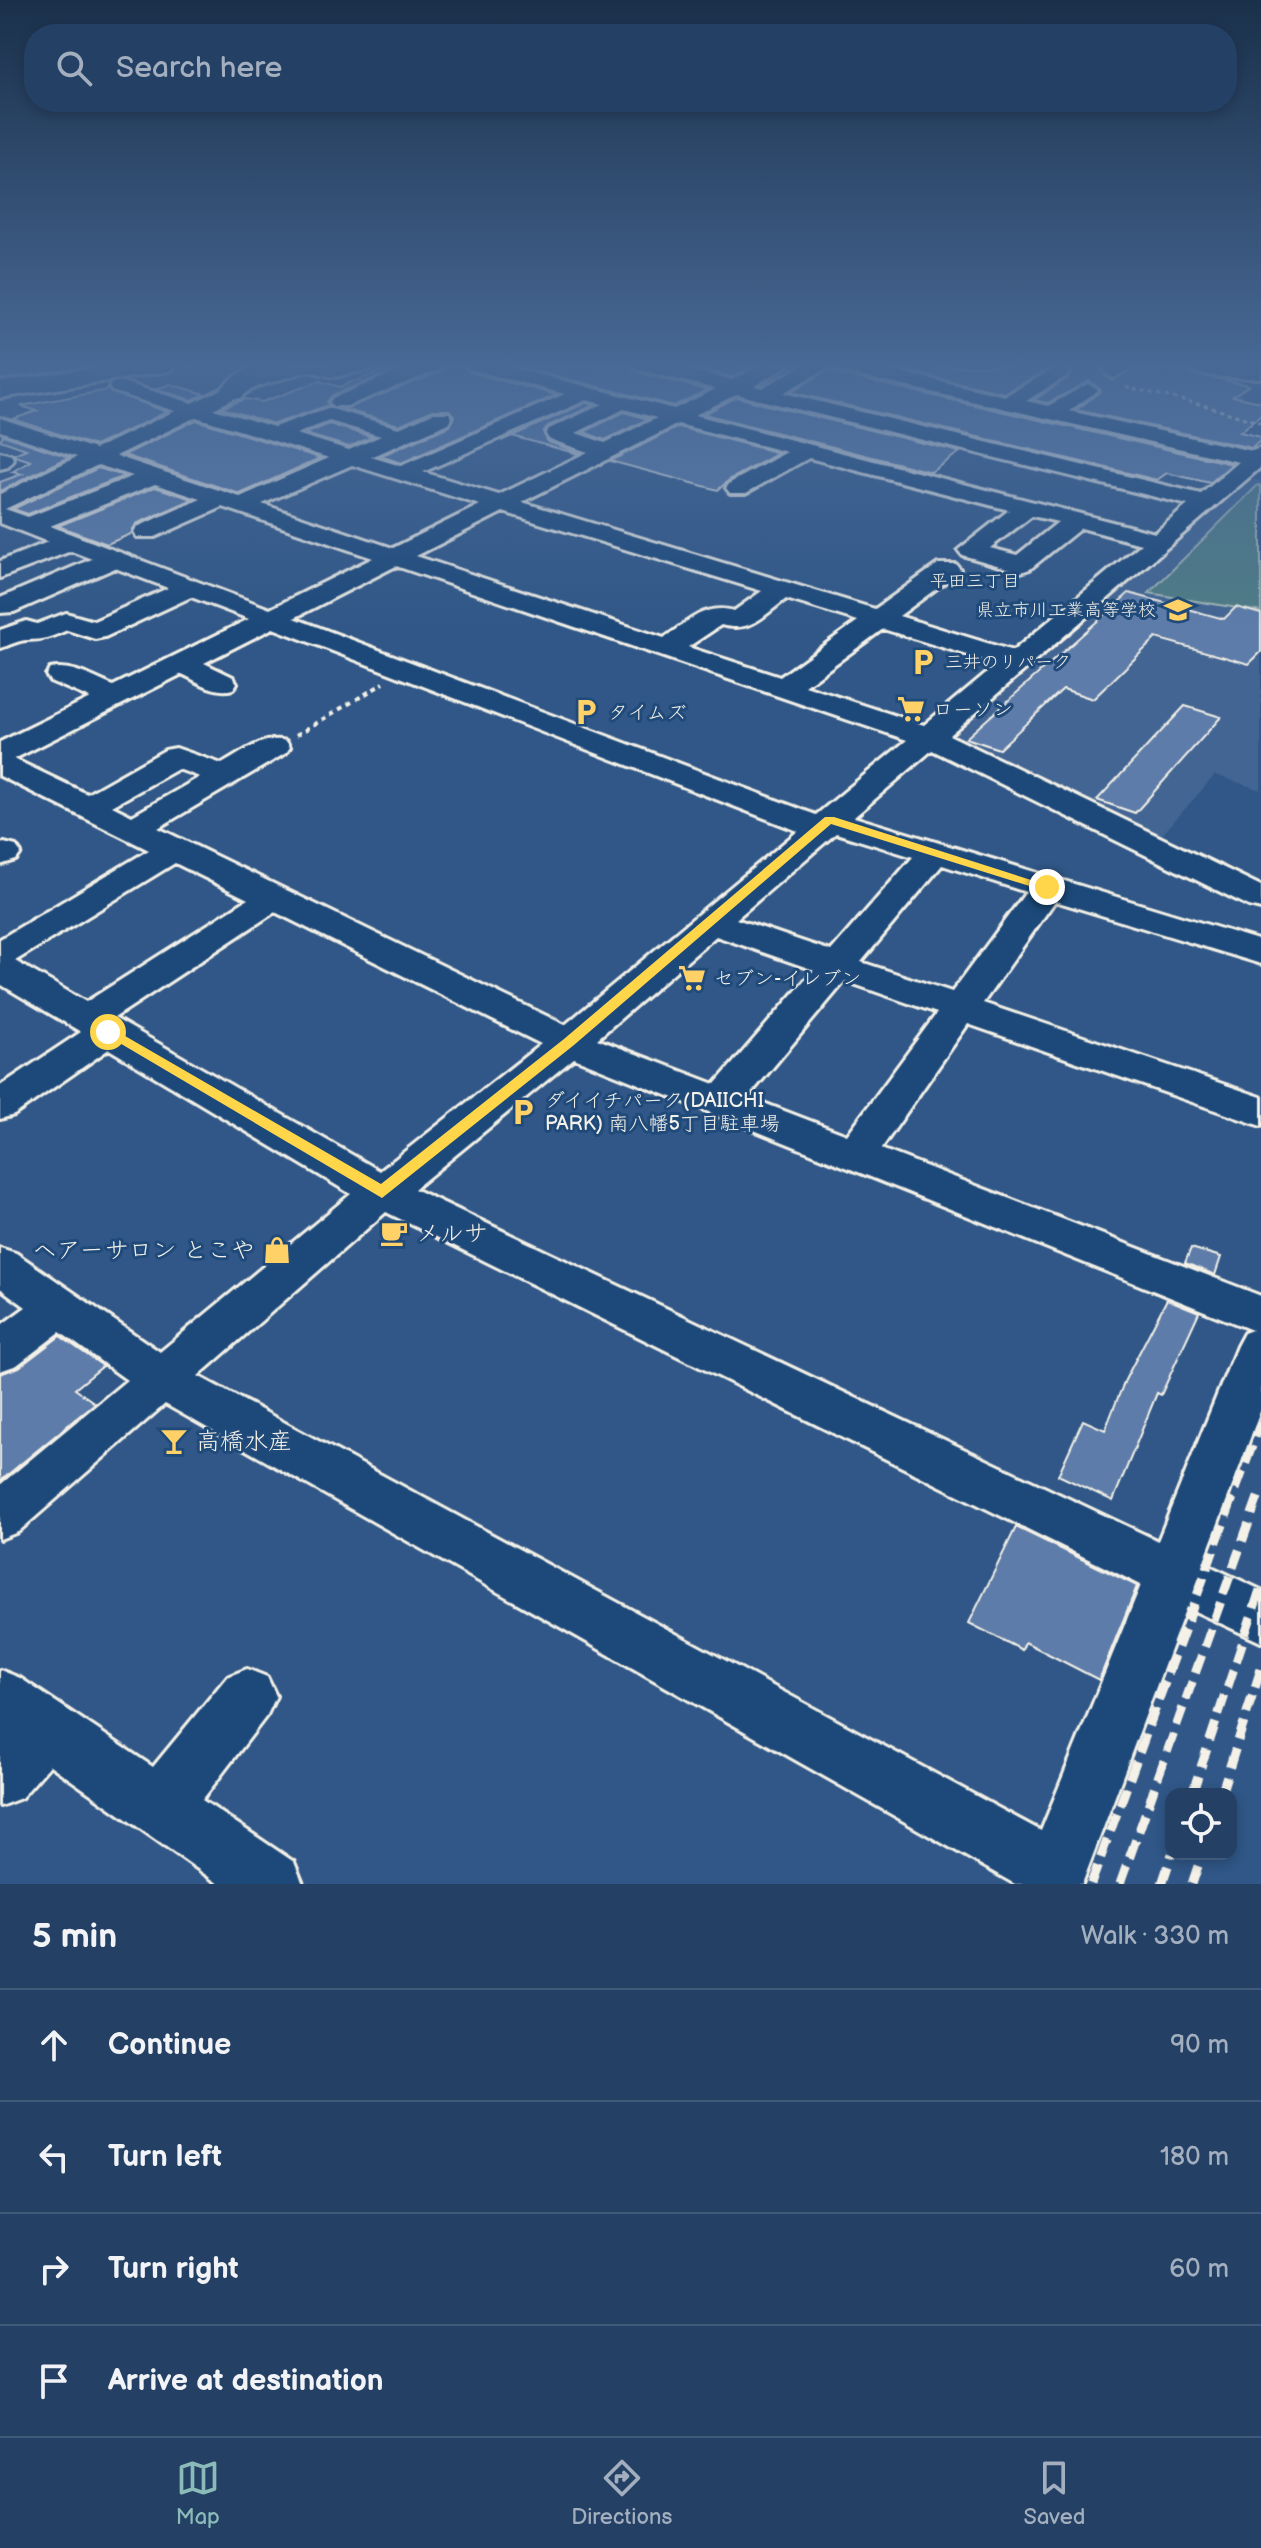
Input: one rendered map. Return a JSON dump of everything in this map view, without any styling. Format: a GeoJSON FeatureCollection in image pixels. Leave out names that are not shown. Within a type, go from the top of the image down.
{"type":"FeatureCollection","features":[{"type":"Feature","properties":{"kind":"street"},"geometry":{"type":"LineString","coordinates":[[87,453],[111,461],[158,464],[232,502],[929,737],[1261,899]]}},
{"type":"Feature","properties":{"kind":"street"},"geometry":{"type":"LineString","coordinates":[[0,503],[111,461],[124,453]]}},
{"type":"Feature","properties":{"kind":"street"},"geometry":{"type":"LineString","coordinates":[[341,453],[1017,661]]}},
{"type":"Feature","properties":{"kind":"street"},"geometry":{"type":"LineString","coordinates":[[146,532],[361,453]]}},
{"type":"Feature","properties":{"kind":"street"},"geometry":{"type":"LineString","coordinates":[[403,473],[444,453]]}},
{"type":"Feature","properties":{"kind":"street"},"geometry":{"type":"LineString","coordinates":[[426,480],[483,453]]}},
{"type":"Feature","properties":{"kind":"street"},"geometry":{"type":"LineString","coordinates":[[491,500],[602,453]]}},
{"type":"Feature","properties":{"kind":"street"},"geometry":{"type":"LineString","coordinates":[[738,488],[802,453]]}},
{"type":"Feature","properties":{"kind":"street"},"geometry":{"type":"LineString","coordinates":[[818,453],[1158,541]]}},
{"type":"Feature","properties":{"kind":"street"},"geometry":{"type":"LineString","coordinates":[[1027,453],[1083,456],[1204,502]]}},
{"type":"Feature","properties":{"kind":"street"},"geometry":{"type":"LineString","coordinates":[[1076,520],[1021,564],[971,550],[1087,453]]}},
{"type":"Feature","properties":{"kind":"street"},"geometry":{"type":"LineString","coordinates":[[1207,453],[1254,466]]}},
{"type":"Feature","properties":{"kind":"street"},"geometry":{"type":"LineString","coordinates":[[0,754],[394,556],[557,458]]}},
{"type":"Feature","properties":{"kind":"street"},"geometry":{"type":"LineString","coordinates":[[28,526],[158,464]]}},
{"type":"Feature","properties":{"kind":"street"},"geometry":{"type":"LineString","coordinates":[[0,1516],[382,1192],[569,1042],[1204,502],[1254,466]]}},
{"type":"Feature","properties":{"kind":"street"},"geometry":{"type":"LineString","coordinates":[[0,515],[406,670],[825,824],[935,852],[1261,953]]}},
{"type":"Feature","properties":{"kind":"street"},"geometry":{"type":"LineString","coordinates":[[0,570],[70,542]]}},
{"type":"Feature","properties":{"kind":"street"},"geometry":{"type":"LineString","coordinates":[[5,606],[113,559]]}},
{"type":"Feature","properties":{"kind":"street"},"geometry":{"type":"LineString","coordinates":[[784,688],[947,569]]}},
{"type":"Feature","properties":{"kind":"street"},"geometry":{"type":"LineString","coordinates":[[0,640],[26,629],[36,634],[66,621],[95,631],[190,588]]}},
{"type":"Feature","properties":{"kind":"street"},"geometry":{"type":"LineString","coordinates":[[668,648],[717,615],[738,621],[782,589]]}},
{"type":"Feature","properties":{"kind":"street"},"geometry":{"type":"LineString","coordinates":[[181,663],[223,683]]}},
{"type":"Feature","properties":{"kind":"street"},"geometry":{"type":"LineString","coordinates":[[60,675],[114,697]]}},
{"type":"Feature","properties":{"kind":"street"},"geometry":{"type":"LineString","coordinates":[[133,829],[275,747]]}},
{"type":"Feature","properties":{"kind":"street"},"geometry":{"type":"LineString","coordinates":[[88,807],[176,757],[224,776]]}},
{"type":"Feature","properties":{"kind":"street"},"geometry":{"type":"LineString","coordinates":[[0,764],[569,1042],[1261,1315]]}},
{"type":"Feature","properties":{"kind":"street"},"geometry":{"type":"LineString","coordinates":[[0,955],[174,849]]}},
{"type":"Feature","properties":{"kind":"street"},"geometry":{"type":"LineString","coordinates":[[721,1103],[935,852]]}},
{"type":"Feature","properties":{"kind":"street"},"geometry":{"type":"LineString","coordinates":[[854,1156],[1047,887]]}},
{"type":"Feature","properties":{"kind":"street"},"geometry":{"type":"LineString","coordinates":[[0,1105],[97,1025],[273,898]]}},
{"type":"Feature","properties":{"kind":"street"},"geometry":{"type":"LineString","coordinates":[[710,922],[1261,1112]]}},
{"type":"Feature","properties":{"kind":"street"},"geometry":{"type":"LineString","coordinates":[[0,968],[382,1192],[1261,1617]]}},
{"type":"Feature","properties":{"kind":"street"},"geometry":{"type":"LineString","coordinates":[[0,1265],[160,1378],[1053,1878],[1261,1346]]}},
{"type":"Feature","properties":{"kind":"street"},"geometry":{"type":"LineString","coordinates":[[0,1352],[59,1307]]}},
{"type":"Feature","properties":{"kind":"street"},"geometry":{"type":"LineString","coordinates":[[159,1806],[247,1696]]}},
{"type":"Feature","properties":{"kind":"street"},"geometry":{"type":"LineString","coordinates":[[0,1777],[22,1712],[272,1884]]}},
{"type":"Feature","properties":{"kind":"path"},"geometry":{"type":"LineString","coordinates":[[275,747],[406,670]]}},
{"type":"Feature","properties":{"kind":"shaded area","name":"県立市川工業高等学校"},"geometry":{"type":"Polygon","coordinates":[[[1247,478],[1261,481],[1261,790],[1215,775],[1161,836],[946,738],[1247,478]]]}},
{"type":"Feature","properties":{"kind":"green space"},"geometry":{"type":"Polygon","coordinates":[[[1258,485],[1261,486],[1261,612],[1149,593],[1258,485]]]}},
{"type":"Feature","properties":{"kind":"building"},"geometry":{"type":"Polygon","coordinates":[[[57,453],[69,457],[0,491],[0,482],[22,474],[12,472],[31,461],[14,454],[57,453]]]}},
{"type":"Feature","properties":{"kind":"building"},"geometry":{"type":"Polygon","coordinates":[[[303,453],[320,458],[240,494],[124,455],[303,453]]]}},
{"type":"Feature","properties":{"kind":"building"},"geometry":{"type":"Polygon","coordinates":[[[387,453],[424,453],[401,463],[380,456],[387,453]]]}},
{"type":"Feature","properties":{"kind":"building"},"geometry":{"type":"Polygon","coordinates":[[[626,453],[779,453],[729,480],[718,490],[610,461],[626,453]]]}},
{"type":"Feature","properties":{"kind":"building"},"geometry":{"type":"Polygon","coordinates":[[[856,453],[959,453],[931,472],[856,453]]]}},
{"type":"Feature","properties":{"kind":"building"},"geometry":{"type":"Polygon","coordinates":[[[1044,453],[1183,453],[1232,464],[1210,483],[1167,473],[1157,480],[1044,453]]]}},
{"type":"Feature","properties":{"kind":"building"},"geometry":{"type":"Polygon","coordinates":[[[98,468],[124,476],[28,514],[13,509],[98,468]]]}},
{"type":"Feature","properties":{"kind":"building"},"geometry":{"type":"Polygon","coordinates":[[[155,487],[193,499],[136,524],[131,534],[107,544],[58,526],[155,487]]]}},
{"type":"Feature","properties":{"kind":"building"},"geometry":{"type":"Polygon","coordinates":[[[1129,593],[1224,619],[1236,607],[1261,614],[1261,652],[1249,664],[1156,638],[1093,699],[1063,689],[999,749],[966,738],[1129,593]]]}},
{"type":"Feature","properties":{"kind":"building"},"geometry":{"type":"Polygon","coordinates":[[[1185,706],[1221,717],[1135,813],[1097,800],[1185,706]]]}},
{"type":"Feature","properties":{"kind":"building"},"geometry":{"type":"Polygon","coordinates":[[[1191,1248],[1221,1257],[1215,1275],[1185,1263],[1191,1248]]]}},
{"type":"Feature","properties":{"kind":"building"},"geometry":{"type":"Polygon","coordinates":[[[1167,1299],[1199,1312],[1161,1395],[1157,1393],[1113,1501],[1058,1475],[1083,1420],[1105,1430],[1125,1380],[1167,1299]]]}},
{"type":"Feature","properties":{"kind":"building"},"geometry":{"type":"Polygon","coordinates":[[[60,1336],[103,1366],[75,1389],[95,1403],[0,1481],[0,1374],[19,1367],[60,1336]]]}},
{"type":"Feature","properties":{"kind":"building"},"geometry":{"type":"Polygon","coordinates":[[[1016,1527],[1137,1586],[1099,1680],[1025,1642],[1022,1650],[969,1623],[1016,1527]]]}},
{"type":"Feature","properties":{"kind":"railway"},"geometry":{"type":"LineString","coordinates":[[1259,1429],[1261,1423]]}},
{"type":"Feature","properties":{"kind":"railway"},"geometry":{"type":"LineString","coordinates":[[1091,1884],[1259,1427]]}},
{"type":"Feature","properties":{"kind":"railway"},"geometry":{"type":"LineString","coordinates":[[1120,1884],[1261,1489]]}},
{"type":"Feature","properties":{"kind":"railway"},"geometry":{"type":"LineString","coordinates":[[1194,1788],[1261,1587]]}},
{"type":"Feature","properties":{"kind":"railway"},"geometry":{"type":"LineString","coordinates":[[1223,1788],[1261,1669]]}},
{"type":"Feature","properties":{"kind":"railway"},"geometry":{"type":"LineString","coordinates":[[1162,1884],[1170,1860]]}},
{"type":"Feature","properties":{"kind":"railway"},"geometry":{"type":"LineString","coordinates":[[1192,1884],[1200,1860]]}},
{"type":"Feature","properties":{"kind":"place","name":"県立市川工業高等学校"},"geometry":{"type":"Point","coordinates":[1178,610]}},
{"type":"Feature","properties":{"kind":"place","name":"三井のリパーク"},"geometry":{"type":"Point","coordinates":[923,662]}},
{"type":"Feature","properties":{"kind":"place","name":"ローソン"},"geometry":{"type":"Point","coordinates":[911,709]}},
{"type":"Feature","properties":{"kind":"place","name":"タイムズ"},"geometry":{"type":"Point","coordinates":[586,712]}},
{"type":"Feature","properties":{"kind":"place","name":"セブン-イレブン"},"geometry":{"type":"Point","coordinates":[692,978]}},
{"type":"Feature","properties":{"kind":"place","name":"ダイイチパーク(DAIICHI PARK) 南八幡5丁目駐車場"},"geometry":{"type":"Point","coordinates":[523,1112]}},
{"type":"Feature","properties":{"kind":"place","name":"メルサ"},"geometry":{"type":"Point","coordinates":[394,1233]}},
{"type":"Feature","properties":{"kind":"place","name":"ヘアーサロン とこや"},"geometry":{"type":"Point","coordinates":[277,1250]}},
{"type":"Feature","properties":{"kind":"place","name":"高橋水産"},"geometry":{"type":"Point","coordinates":[174,1441]}},
{"type":"Feature","properties":{"kind":"district","name":"平田三丁目"},"geometry":{"type":"Point","coordinates":[975,581]}},
{"type":"Feature","properties":{"kind":"route"},"geometry":{"type":"LineString","coordinates":[[108,1032],[382,1192],[569,1042],[829,820],[1047,887]]}}]}
